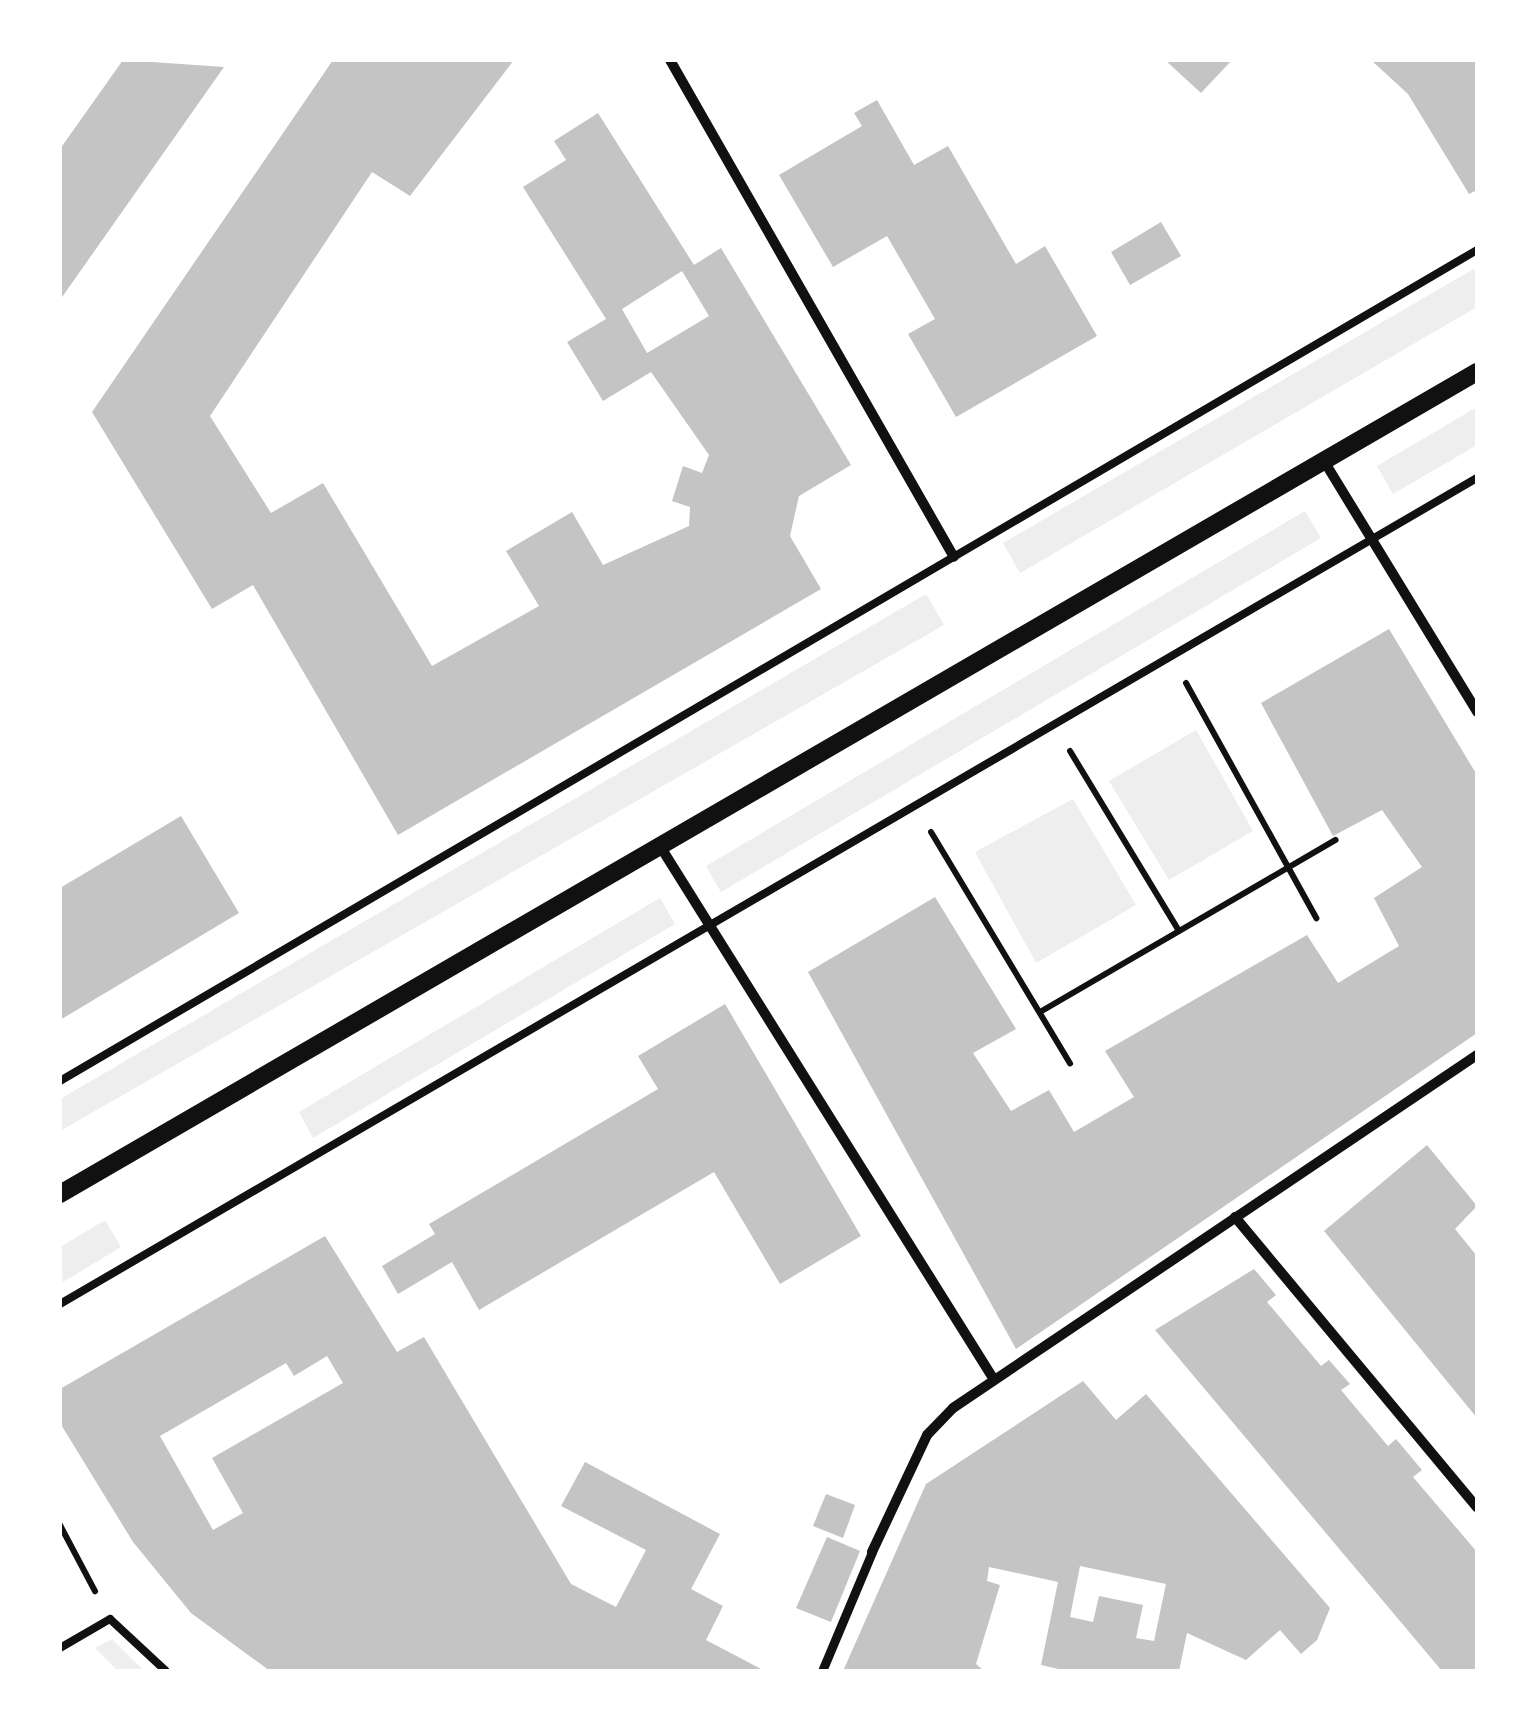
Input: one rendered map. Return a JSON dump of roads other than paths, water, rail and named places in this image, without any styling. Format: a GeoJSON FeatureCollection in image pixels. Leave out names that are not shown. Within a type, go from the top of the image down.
{"type":"FeatureCollection","features":[{"type":"Feature","properties":{"kind":"street"},"geometry":{"type":"LineString","coordinates":[[670,60],[954,557]]}},
{"type":"Feature","properties":{"kind":"street"},"geometry":{"type":"LineString","coordinates":[[60,1194],[1477,372]]}},
{"type":"Feature","properties":{"kind":"street"},"geometry":{"type":"LineString","coordinates":[[1324,461],[1477,712]]}},
{"type":"Feature","properties":{"kind":"street"},"geometry":{"type":"LineString","coordinates":[[660,846],[993,1378]]}},
{"type":"Feature","properties":{"kind":"street"},"geometry":{"type":"LineString","coordinates":[[822,1671],[927,1435],[993,1378],[1477,1055]]}},
{"type":"Feature","properties":{"kind":"street"},"geometry":{"type":"LineString","coordinates":[[1235,1217],[1477,1507]]}},
{"type":"Feature","properties":{"kind":"lane"},"geometry":{"type":"LineString","coordinates":[[60,1080],[1477,250]]}},
{"type":"Feature","properties":{"kind":"lane"},"geometry":{"type":"LineString","coordinates":[[60,1304],[1477,478]]}},
{"type":"Feature","properties":{"kind":"lane"},"geometry":{"type":"LineString","coordinates":[[60,1648],[110,1618],[166,1671]]}}]}
